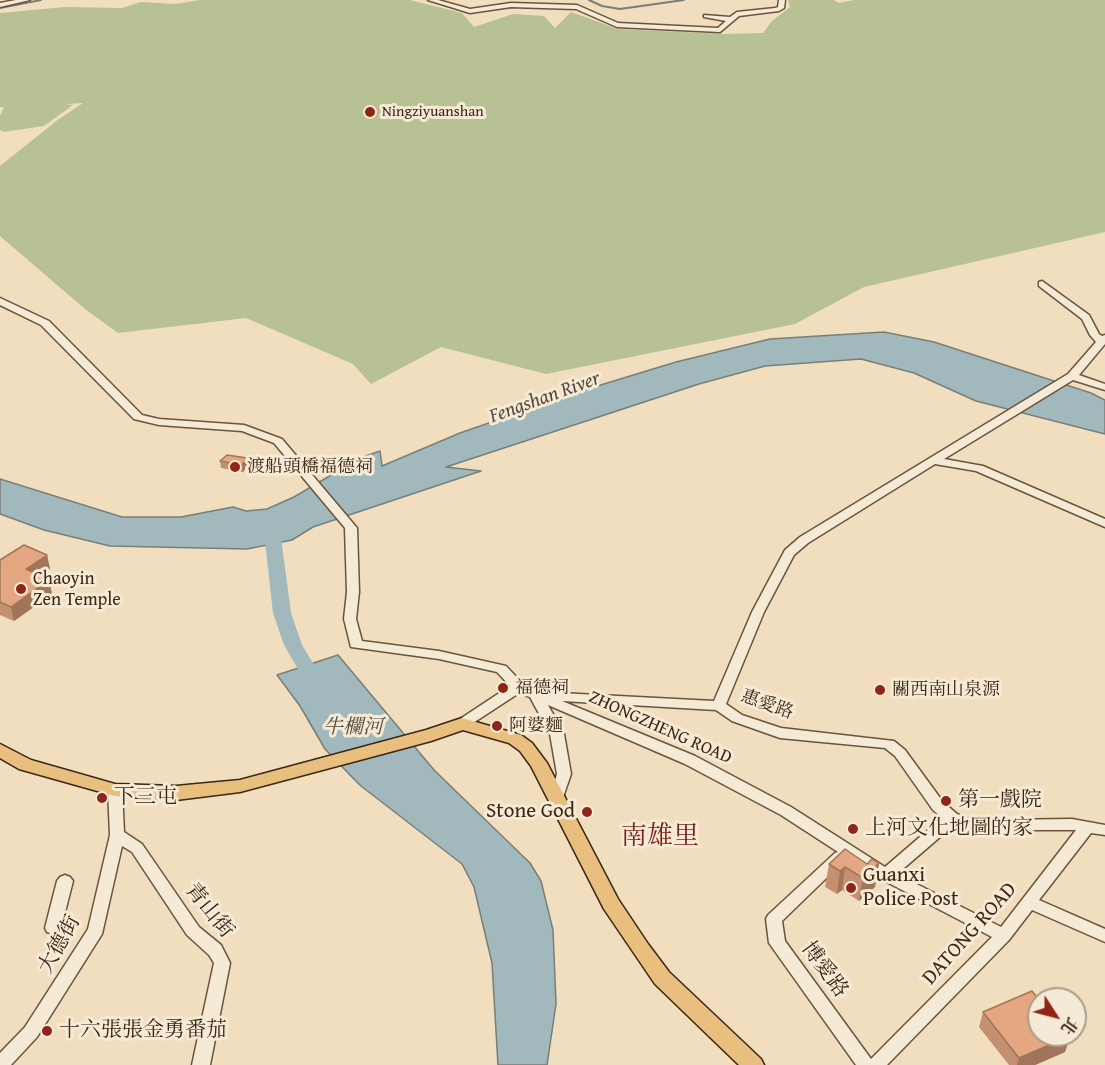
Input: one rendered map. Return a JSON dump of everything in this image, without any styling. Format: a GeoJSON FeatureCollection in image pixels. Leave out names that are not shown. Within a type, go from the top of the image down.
{"type":"FeatureCollection","features":[{"type":"Feature","properties":{"kind":"main road"},"geometry":{"type":"LineString","coordinates":[[0,750],[25,765],[115,790],[176,793],[240,786],[431,735],[462,724],[516,739],[538,763],[611,904],[641,950],[662,978],[753,1065]]}},
{"type":"Feature","properties":{"kind":"street"},"geometry":{"type":"LineString","coordinates":[[0,5],[27,0]]}},
{"type":"Feature","properties":{"kind":"street"},"geometry":{"type":"LineString","coordinates":[[431,0],[470,11],[511,5],[577,7],[618,25],[720,30],[729,19],[747,11],[781,9],[782,0]]}},
{"type":"Feature","properties":{"kind":"street"},"geometry":{"type":"LineString","coordinates":[[706,16],[729,19]]}},
{"type":"Feature","properties":{"kind":"street"},"geometry":{"type":"LineString","coordinates":[[719,706],[758,612],[789,553],[804,540],[1072,376],[1104,340],[1095,335],[1086,316],[1042,284]]}},
{"type":"Feature","properties":{"kind":"street","name":"ZHONGZHENG ROAD"},"geometry":{"type":"LineString","coordinates":[[0,301],[45,323],[138,417],[159,422],[244,428],[278,441],[351,528],[353,592],[350,619],[356,644],[439,655],[501,669],[518,687],[690,760],[786,811],[886,875],[1003,936]]}},
{"type":"Feature","properties":{"kind":"street"},"geometry":{"type":"LineString","coordinates":[[1072,376],[1105,387]]}},
{"type":"Feature","properties":{"kind":"street"},"geometry":{"type":"LineString","coordinates":[[935,461],[979,468],[1105,523]]}},
{"type":"Feature","properties":{"kind":"street"},"geometry":{"type":"LineString","coordinates":[[462,724],[518,687]]}},
{"type":"Feature","properties":{"kind":"street"},"geometry":{"type":"LineString","coordinates":[[535,694],[557,734],[564,774],[556,799]]}},
{"type":"Feature","properties":{"kind":"street","name":"惠愛路"},"geometry":{"type":"LineString","coordinates":[[535,694],[719,706],[737,718],[780,733],[889,744],[900,753],[938,806],[952,818],[978,829],[997,825],[1072,824],[1105,830]]}},
{"type":"Feature","properties":{"kind":"street","name":"大德街"},"geometry":{"type":"LineString","coordinates":[[0,1065],[31,1032],[90,943],[96,930],[117,836],[115,790]]}},
{"type":"Feature","properties":{"kind":"street"},"geometry":{"type":"LineString","coordinates":[[886,875],[952,818]]}},
{"type":"Feature","properties":{"kind":"street","name":"DATONG ROAD"},"geometry":{"type":"LineString","coordinates":[[876,1065],[1003,936],[1088,826]]}},
{"type":"Feature","properties":{"kind":"street","name":"青山街"},"geometry":{"type":"LineString","coordinates":[[117,836],[137,848],[193,931],[215,950],[222,963],[201,1065]]}},
{"type":"Feature","properties":{"kind":"street","name":"博愛路"},"geometry":{"type":"LineString","coordinates":[[847,851],[774,919],[777,943],[866,1065]]}},
{"type":"Feature","properties":{"kind":"street"},"geometry":{"type":"LineString","coordinates":[[54,928],[65,881]]}},
{"type":"Feature","properties":{"kind":"street"},"geometry":{"type":"LineString","coordinates":[[1030,903],[1105,936]]}},
{"type":"Feature","properties":{"kind":"green space"},"geometry":{"type":"Polygon","coordinates":[[[200,0],[410,0],[462,13],[474,27],[513,14],[544,16],[555,28],[571,12],[618,29],[724,34],[763,33],[772,21],[790,7],[788,0],[834,0],[839,3],[854,0],[1105,0],[1105,232],[864,287],[795,324],[546,374],[441,347],[371,384],[353,364],[246,318],[118,333],[85,309],[0,236],[0,166],[83,103],[66,104],[73,105],[44,126],[4,132],[0,130],[0,116],[4,107],[0,107],[0,13],[65,7],[122,8],[141,2],[175,4],[200,0]]]}},
{"type":"Feature","properties":{"kind":"water"},"geometry":{"type":"Polygon","coordinates":[[[884,332],[934,342],[1091,393],[1105,400],[1105,434],[976,401],[914,373],[861,359],[765,366],[699,384],[446,467],[481,471],[313,527],[292,540],[247,549],[110,546],[44,530],[0,514],[0,479],[122,517],[181,517],[233,507],[246,511],[267,509],[294,497],[360,458],[380,451],[382,466],[460,433],[581,391],[676,362],[770,339],[884,332]]]}},
{"type":"Feature","properties":{"kind":"water","name":"牛欄河"},"geometry":{"type":"Polygon","coordinates":[[[338,655],[434,770],[530,863],[541,881],[553,930],[556,1004],[547,1065],[498,1065],[492,963],[474,887],[462,864],[361,786],[349,774],[325,749],[300,706],[277,675],[338,655]]]}},
{"type":"Feature","properties":{"kind":"building"},"geometry":{"type":"Polygon","coordinates":[[[227,455],[247,458],[242,465],[220,461],[227,455]]]}},
{"type":"Feature","properties":{"kind":"building"},"geometry":{"type":"Polygon","coordinates":[[[24,545],[47,555],[26,569],[49,580],[11,607],[0,602],[0,560],[24,545]]]}},
{"type":"Feature","properties":{"kind":"building"},"geometry":{"type":"Polygon","coordinates":[[[845,849],[867,864],[872,859],[879,863],[863,878],[845,867],[840,871],[829,864],[845,849]]]}},
{"type":"Feature","properties":{"kind":"building"},"geometry":{"type":"Polygon","coordinates":[[[1027,993],[1027,1047],[1044,1047],[1019,1058],[983,1012],[1027,993]]]}},
{"type":"Feature","properties":{"kind":"waterway"},"geometry":{"type":"LineString","coordinates":[[0,8],[41,0]]}},
{"type":"Feature","properties":{"kind":"waterway"},"geometry":{"type":"LineString","coordinates":[[589,0],[602,6],[620,9],[684,0]]}},
{"type":"Feature","properties":{"kind":"waterway","name":"牛欄河"},"geometry":{"type":"LineString","coordinates":[[271,523],[282,613],[293,645],[309,672],[319,681]]}},
{"type":"Feature","properties":{"kind":"place","name":"Ningziyuanshan"},"geometry":{"type":"Point","coordinates":[370,112]}},
{"type":"Feature","properties":{"kind":"place","name":"渡船頭橋福德祠"},"geometry":{"type":"Point","coordinates":[235,467]}},
{"type":"Feature","properties":{"kind":"place","name":"Chaoyin Zen Temple"},"geometry":{"type":"Point","coordinates":[21,589]}},
{"type":"Feature","properties":{"kind":"place","name":"福德祠"},"geometry":{"type":"Point","coordinates":[503,688]}},
{"type":"Feature","properties":{"kind":"place","name":"關西南山泉源"},"geometry":{"type":"Point","coordinates":[880,690]}},
{"type":"Feature","properties":{"kind":"place","name":"阿婆麵"},"geometry":{"type":"Point","coordinates":[497,726]}},
{"type":"Feature","properties":{"kind":"place","name":"下三屯"},"geometry":{"type":"Point","coordinates":[102,798]}},
{"type":"Feature","properties":{"kind":"place","name":"第一戲院"},"geometry":{"type":"Point","coordinates":[946,801]}},
{"type":"Feature","properties":{"kind":"place","name":"Stone God"},"geometry":{"type":"Point","coordinates":[587,812]}},
{"type":"Feature","properties":{"kind":"place","name":"上河文化地圖的家"},"geometry":{"type":"Point","coordinates":[853,829]}},
{"type":"Feature","properties":{"kind":"place","name":"Guanxi Police Post"},"geometry":{"type":"Point","coordinates":[851,888]}},
{"type":"Feature","properties":{"kind":"place","name":"十六張張金勇番茄"},"geometry":{"type":"Point","coordinates":[47,1031]}},
{"type":"Feature","properties":{"kind":"district","name":"南雄里"},"geometry":{"type":"Point","coordinates":[660,837]}},
{"type":"Feature","properties":{"kind":"water label","name":"Fengshan River"},"geometry":{"type":"Point","coordinates":[545,398]}}]}
